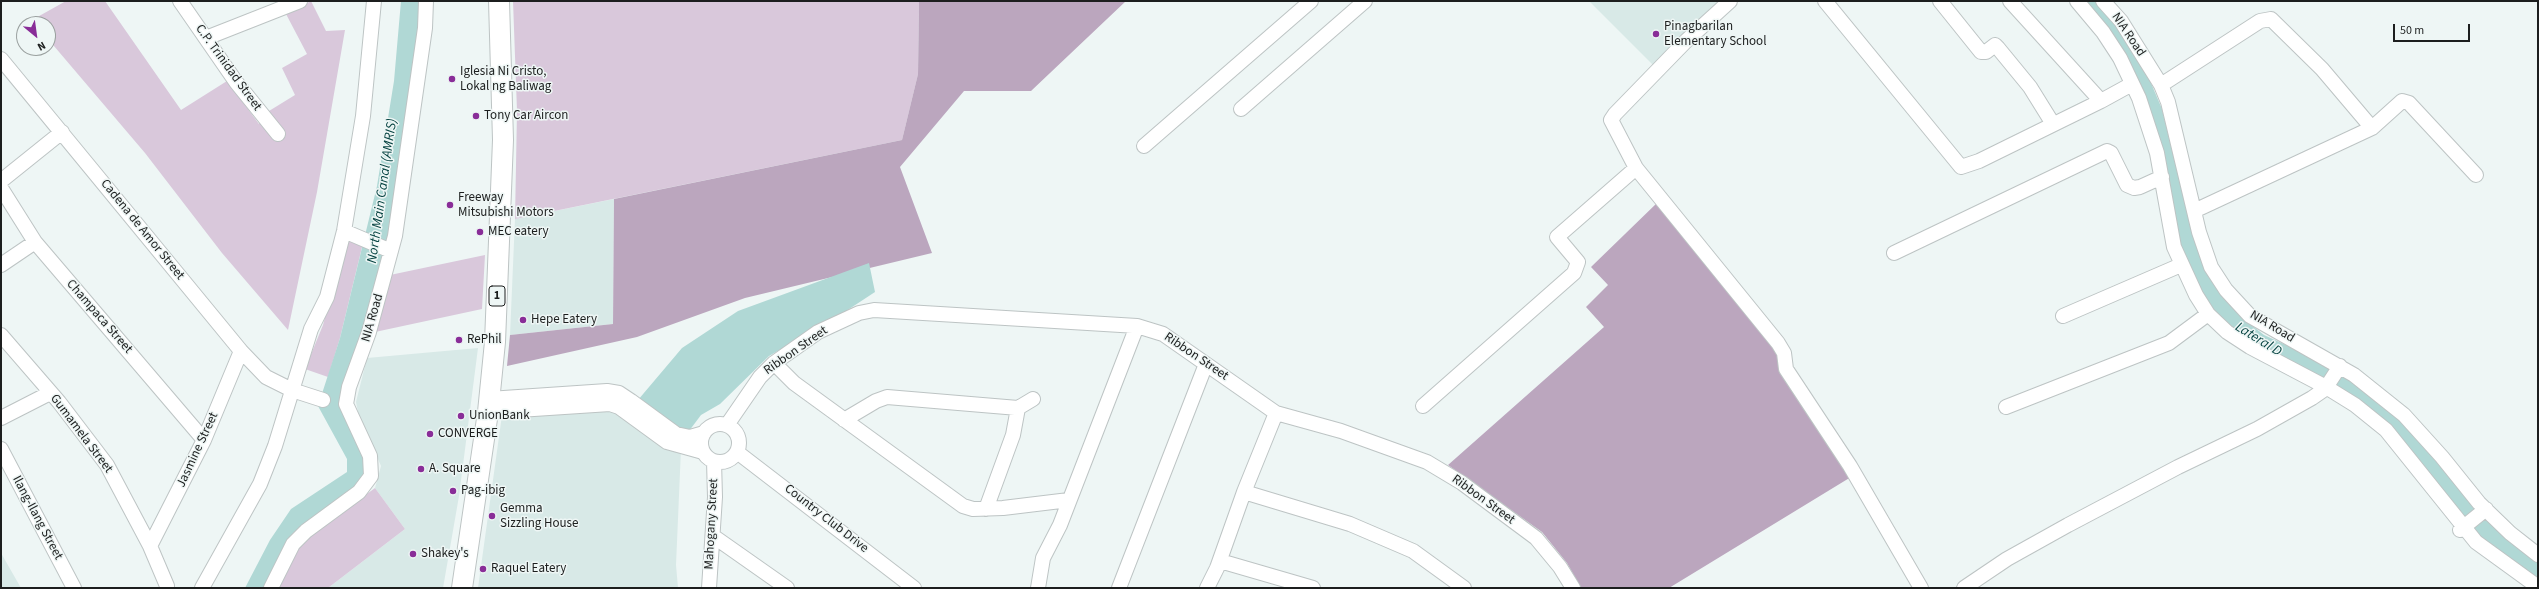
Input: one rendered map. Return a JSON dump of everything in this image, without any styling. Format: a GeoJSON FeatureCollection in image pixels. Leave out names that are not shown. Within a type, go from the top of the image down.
{"type":"FeatureCollection","features":[{"type":"Feature","properties":{"kind":"highway","name":"1"},"geometry":{"type":"LineString","coordinates":[[462,588],[488,405],[495,342],[503,140],[499,1]]}},
{"type":"Feature","properties":{"kind":"street","name":"C.P. Trinidad Street"},"geometry":{"type":"LineString","coordinates":[[180,1],[236,82],[278,134]]}},
{"type":"Feature","properties":{"kind":"street"},"geometry":{"type":"LineString","coordinates":[[206,38],[300,1]]}},
{"type":"Feature","properties":{"kind":"street"},"geometry":{"type":"LineString","coordinates":[[202,588],[260,484],[275,446],[311,329],[327,297],[344,231],[364,116],[374,1]]}},
{"type":"Feature","properties":{"kind":"street","name":"NIA Road"},"geometry":{"type":"LineString","coordinates":[[271,588],[293,544],[306,531],[360,492],[371,476],[370,456],[346,404],[349,387],[369,332],[410,149],[425,28],[426,1]]}},
{"type":"Feature","properties":{"kind":"street"},"geometry":{"type":"LineString","coordinates":[[1144,146],[1311,1]]}},
{"type":"Feature","properties":{"kind":"street"},"geometry":{"type":"LineString","coordinates":[[1241,109],[1365,1]]}},
{"type":"Feature","properties":{"kind":"street"},"geometry":{"type":"LineString","coordinates":[[1730,1],[1686,41],[1615,114],[1611,120],[1636,168],[1778,343],[1784,353],[1786,369],[1850,466],[1921,588]]}},
{"type":"Feature","properties":{"kind":"street"},"geometry":{"type":"LineString","coordinates":[[1826,1],[1962,167],[1979,161],[2101,101],[2132,84]]}},
{"type":"Feature","properties":{"kind":"street"},"geometry":{"type":"LineString","coordinates":[[1940,1],[1981,52],[1986,52],[1995,45],[1998,48],[2030,87],[2053,124]]}},
{"type":"Feature","properties":{"kind":"street"},"geometry":{"type":"LineString","coordinates":[[2010,1],[2101,101]]}},
{"type":"Feature","properties":{"kind":"street"},"geometry":{"type":"LineString","coordinates":[[2077,1],[2111,27],[2120,58],[2150,125],[2162,177],[2174,247],[2181,265],[2208,314],[2227,332],[2250,347],[2327,385],[2386,430],[2476,542],[2538,587]]}},
{"type":"Feature","properties":{"kind":"street","name":"NIA Road"},"geometry":{"type":"LineString","coordinates":[[2103,1],[2111,27],[2161,85],[2168,102],[2194,211],[2211,267],[2235,301],[2250,316],[2268,328],[2338,368],[2354,375],[2414,424],[2484,510],[2538,555]]}},
{"type":"Feature","properties":{"kind":"street"},"geometry":{"type":"LineString","coordinates":[[2161,85],[2260,21],[2271,19],[2322,69],[2372,128]]}},
{"type":"Feature","properties":{"kind":"street","name":"Cadena de Amor Street"},"geometry":{"type":"LineString","coordinates":[[1,59],[241,352],[266,377],[292,390],[323,400]]}},
{"type":"Feature","properties":{"kind":"street"},"geometry":{"type":"LineString","coordinates":[[2194,211],[2372,128],[2402,101],[2408,103],[2476,175]]}},
{"type":"Feature","properties":{"kind":"street"},"geometry":{"type":"LineString","coordinates":[[1,181],[62,132]]}},
{"type":"Feature","properties":{"kind":"street"},"geometry":{"type":"LineString","coordinates":[[1894,253],[2107,152],[2111,153],[2127,185],[2134,188],[2140,187],[2162,177]]}},
{"type":"Feature","properties":{"kind":"street"},"geometry":{"type":"LineString","coordinates":[[1423,406],[1574,273],[1578,262],[1558,237],[1636,168]]}},
{"type":"Feature","properties":{"kind":"street","name":"Champaca Street"},"geometry":{"type":"LineString","coordinates":[[1,188],[35,242],[204,440]]}},
{"type":"Feature","properties":{"kind":"street"},"geometry":{"type":"LineString","coordinates":[[344,231],[388,250]]}},
{"type":"Feature","properties":{"kind":"street"},"geometry":{"type":"LineString","coordinates":[[1,265],[35,242]]}},
{"type":"Feature","properties":{"kind":"street"},"geometry":{"type":"LineString","coordinates":[[2063,316],[2181,265]]}},
{"type":"Feature","properties":{"kind":"street","name":"Ribbon Street"},"geometry":{"type":"LineString","coordinates":[[727,425],[760,377],[774,363],[818,332],[859,313],[874,310],[1137,326],[1164,334],[1276,413],[1341,431],[1427,462],[1462,483],[1536,538],[1560,567],[1573,588]]}},
{"type":"Feature","properties":{"kind":"street"},"geometry":{"type":"LineString","coordinates":[[2006,407],[2168,343],[2208,314]]}},
{"type":"Feature","properties":{"kind":"street"},"geometry":{"type":"LineString","coordinates":[[1038,588],[1043,558],[1069,500],[1137,326]]}},
{"type":"Feature","properties":{"kind":"street","name":"Gumamela Street"},"geometry":{"type":"LineString","coordinates":[[1,335],[50,393],[107,465],[150,546],[168,586]]}},
{"type":"Feature","properties":{"kind":"street","name":"Jasmine Street"},"geometry":{"type":"LineString","coordinates":[[150,546],[204,440],[241,352]]}},
{"type":"Feature","properties":{"kind":"street"},"geometry":{"type":"LineString","coordinates":[[774,363],[794,383],[963,506],[973,509],[1069,500]]}},
{"type":"Feature","properties":{"kind":"street"},"geometry":{"type":"LineString","coordinates":[[1119,588],[1206,364]]}},
{"type":"Feature","properties":{"kind":"street"},"geometry":{"type":"LineString","coordinates":[[1964,588],[2007,559],[2048,536],[2178,467],[2257,429],[2312,398],[2327,385],[2338,368]]}},
{"type":"Feature","properties":{"kind":"street"},"geometry":{"type":"LineString","coordinates":[[608,392],[619,393],[676,434],[690,437],[704,433],[714,424],[727,425],[732,428],[739,438],[737,452],[724,461],[714,461],[703,452],[667,442],[619,406],[610,404],[488,405],[608,392]]}},
{"type":"Feature","properties":{"kind":"street"},"geometry":{"type":"LineString","coordinates":[[1,418],[50,393]]}},
{"type":"Feature","properties":{"kind":"street"},"geometry":{"type":"LineString","coordinates":[[844,420],[876,401],[887,397],[1018,408],[1033,399]]}},
{"type":"Feature","properties":{"kind":"street"},"geometry":{"type":"LineString","coordinates":[[986,508],[1013,435],[1018,408]]}},
{"type":"Feature","properties":{"kind":"street"},"geometry":{"type":"LineString","coordinates":[[1207,588],[1220,561],[1244,492],[1276,413]]}},
{"type":"Feature","properties":{"kind":"street"},"geometry":{"type":"LineString","coordinates":[[703,452],[701,445],[704,433]]}},
{"type":"Feature","properties":{"kind":"street","name":"Ilang-Ilang Street"},"geometry":{"type":"LineString","coordinates":[[1,449],[74,588]]}},
{"type":"Feature","properties":{"kind":"street","name":"Country Club Drive"},"geometry":{"type":"LineString","coordinates":[[737,452],[914,588]]}},
{"type":"Feature","properties":{"kind":"street","name":"Mahogany Street"},"geometry":{"type":"LineString","coordinates":[[709,588],[713,536],[714,461]]}},
{"type":"Feature","properties":{"kind":"street"},"geometry":{"type":"LineString","coordinates":[[1244,492],[1350,524],[1413,551],[1464,588]]}},
{"type":"Feature","properties":{"kind":"street"},"geometry":{"type":"LineString","coordinates":[[2463,527],[2484,510]]}},
{"type":"Feature","properties":{"kind":"street"},"geometry":{"type":"LineString","coordinates":[[713,536],[787,588]]}},
{"type":"Feature","properties":{"kind":"street"},"geometry":{"type":"LineString","coordinates":[[1220,561],[1313,588]]}},
{"type":"Feature","properties":{"kind":"shaded area"},"geometry":{"type":"Polygon","coordinates":[[[66,1],[105,1],[181,110],[227,81],[259,124],[269,111],[295,95],[282,68],[307,54],[286,14],[311,1],[326,31],[345,30],[317,192],[288,330],[222,253],[145,153],[56,48],[56,16],[39,16],[66,1]]]}},
{"type":"Feature","properties":{"kind":"shaded area"},"geometry":{"type":"Polygon","coordinates":[[[513,1],[919,1],[918,74],[902,140],[515,219],[517,111],[513,1]]]}},
{"type":"Feature","properties":{"kind":"shaded area"},"geometry":{"type":"Polygon","coordinates":[[[919,1],[1126,1],[1031,91],[964,91],[900,167],[932,253],[745,298],[637,337],[507,366],[510,335],[613,324],[614,199],[902,140],[918,74],[919,1]]]}},
{"type":"Feature","properties":{"kind":"shaded area","name":"Pinagbarilan Elementary School"},"geometry":{"type":"Polygon","coordinates":[[[1589,1],[1724,1],[1655,67],[1589,1]]]}},
{"type":"Feature","properties":{"kind":"shaded area"},"geometry":{"type":"Polygon","coordinates":[[[614,199],[613,324],[510,335],[515,219],[614,199]]]}},
{"type":"Feature","properties":{"kind":"shaded area"},"geometry":{"type":"Polygon","coordinates":[[[1659,201],[1762,325],[1851,477],[1669,588],[1581,588],[1567,563],[1542,532],[1448,465],[1604,327],[1586,307],[1608,285],[1591,267],[1659,201]]]}},
{"type":"Feature","properties":{"kind":"shaded area"},"geometry":{"type":"Polygon","coordinates":[[[346,237],[363,243],[340,338],[328,377],[305,369],[323,325],[346,237]]]}},
{"type":"Feature","properties":{"kind":"shaded area"},"geometry":{"type":"Polygon","coordinates":[[[485,255],[482,309],[375,332],[390,275],[485,255]]]}},
{"type":"Feature","properties":{"kind":"shaded area","name":"A. Square"},"geometry":{"type":"Polygon","coordinates":[[[478,348],[459,496],[443,588],[328,588],[405,529],[375,488],[381,466],[358,412],[356,402],[367,358],[478,348]]]}},
{"type":"Feature","properties":{"kind":"shaded area"},"geometry":{"type":"Polygon","coordinates":[[[608,410],[617,411],[681,449],[676,565],[678,588],[478,588],[502,415],[608,410]]]}},
{"type":"Feature","properties":{"kind":"shaded area"},"geometry":{"type":"Polygon","coordinates":[[[375,488],[405,529],[328,588],[275,588],[298,545],[375,488]]]}},
{"type":"Feature","properties":{"kind":"shaded area"},"geometry":{"type":"Polygon","coordinates":[[[1,553],[21,588],[1,588],[1,553]]]}},
{"type":"Feature","properties":{"kind":"water","name":"North Main Canal (AMRIS)"},"geometry":{"type":"Polygon","coordinates":[[[401,1],[420,1],[419,20],[402,145],[387,239],[369,312],[345,380],[367,469],[364,480],[293,533],[263,588],[245,588],[270,540],[291,509],[347,472],[347,459],[318,406],[340,338],[377,186],[394,81],[401,1]]]}},
{"type":"Feature","properties":{"kind":"water","name":"Lateral D"},"geometry":{"type":"Polygon","coordinates":[[[2084,1],[2096,1],[2117,27],[2151,83],[2162,109],[2186,208],[2205,271],[2222,295],[2245,320],[2264,335],[2330,365],[2401,417],[2538,561],[2538,582],[2473,533],[2388,427],[2265,352],[2213,313],[2199,293],[2176,235],[2152,121],[2084,1]]]}},
{"type":"Feature","properties":{"kind":"water"},"geometry":{"type":"Polygon","coordinates":[[[869,263],[875,292],[840,315],[769,356],[720,404],[701,415],[686,435],[638,400],[682,348],[738,311],[869,263]]]}},
{"type":"Feature","properties":{"kind":"place","name":"Pinagbarilan Elementary School"},"geometry":{"type":"Point","coordinates":[1656,34]}},
{"type":"Feature","properties":{"kind":"place","name":"Iglesia Ni Cristo, Lokal ng Baliwag"},"geometry":{"type":"Point","coordinates":[452,79]}},
{"type":"Feature","properties":{"kind":"place","name":"Tony Car Aircon"},"geometry":{"type":"Point","coordinates":[476,116]}},
{"type":"Feature","properties":{"kind":"place","name":"Freeway Mitsubishi Motors"},"geometry":{"type":"Point","coordinates":[450,205]}},
{"type":"Feature","properties":{"kind":"place","name":"MEC eatery"},"geometry":{"type":"Point","coordinates":[480,232]}},
{"type":"Feature","properties":{"kind":"place","name":"Hepe Eatery"},"geometry":{"type":"Point","coordinates":[523,320]}},
{"type":"Feature","properties":{"kind":"place","name":"RePhil"},"geometry":{"type":"Point","coordinates":[459,340]}},
{"type":"Feature","properties":{"kind":"place","name":"UnionBank"},"geometry":{"type":"Point","coordinates":[461,416]}},
{"type":"Feature","properties":{"kind":"place","name":"CONVERGE"},"geometry":{"type":"Point","coordinates":[430,434]}},
{"type":"Feature","properties":{"kind":"place","name":"A. Square"},"geometry":{"type":"Point","coordinates":[421,469]}},
{"type":"Feature","properties":{"kind":"place","name":"Pag-ibig"},"geometry":{"type":"Point","coordinates":[453,491]}},
{"type":"Feature","properties":{"kind":"place","name":"Gemma Sizzling House"},"geometry":{"type":"Point","coordinates":[492,516]}},
{"type":"Feature","properties":{"kind":"place","name":"Shakey's"},"geometry":{"type":"Point","coordinates":[413,554]}},
{"type":"Feature","properties":{"kind":"place","name":"Raquel Eatery"},"geometry":{"type":"Point","coordinates":[483,569]}}]}
